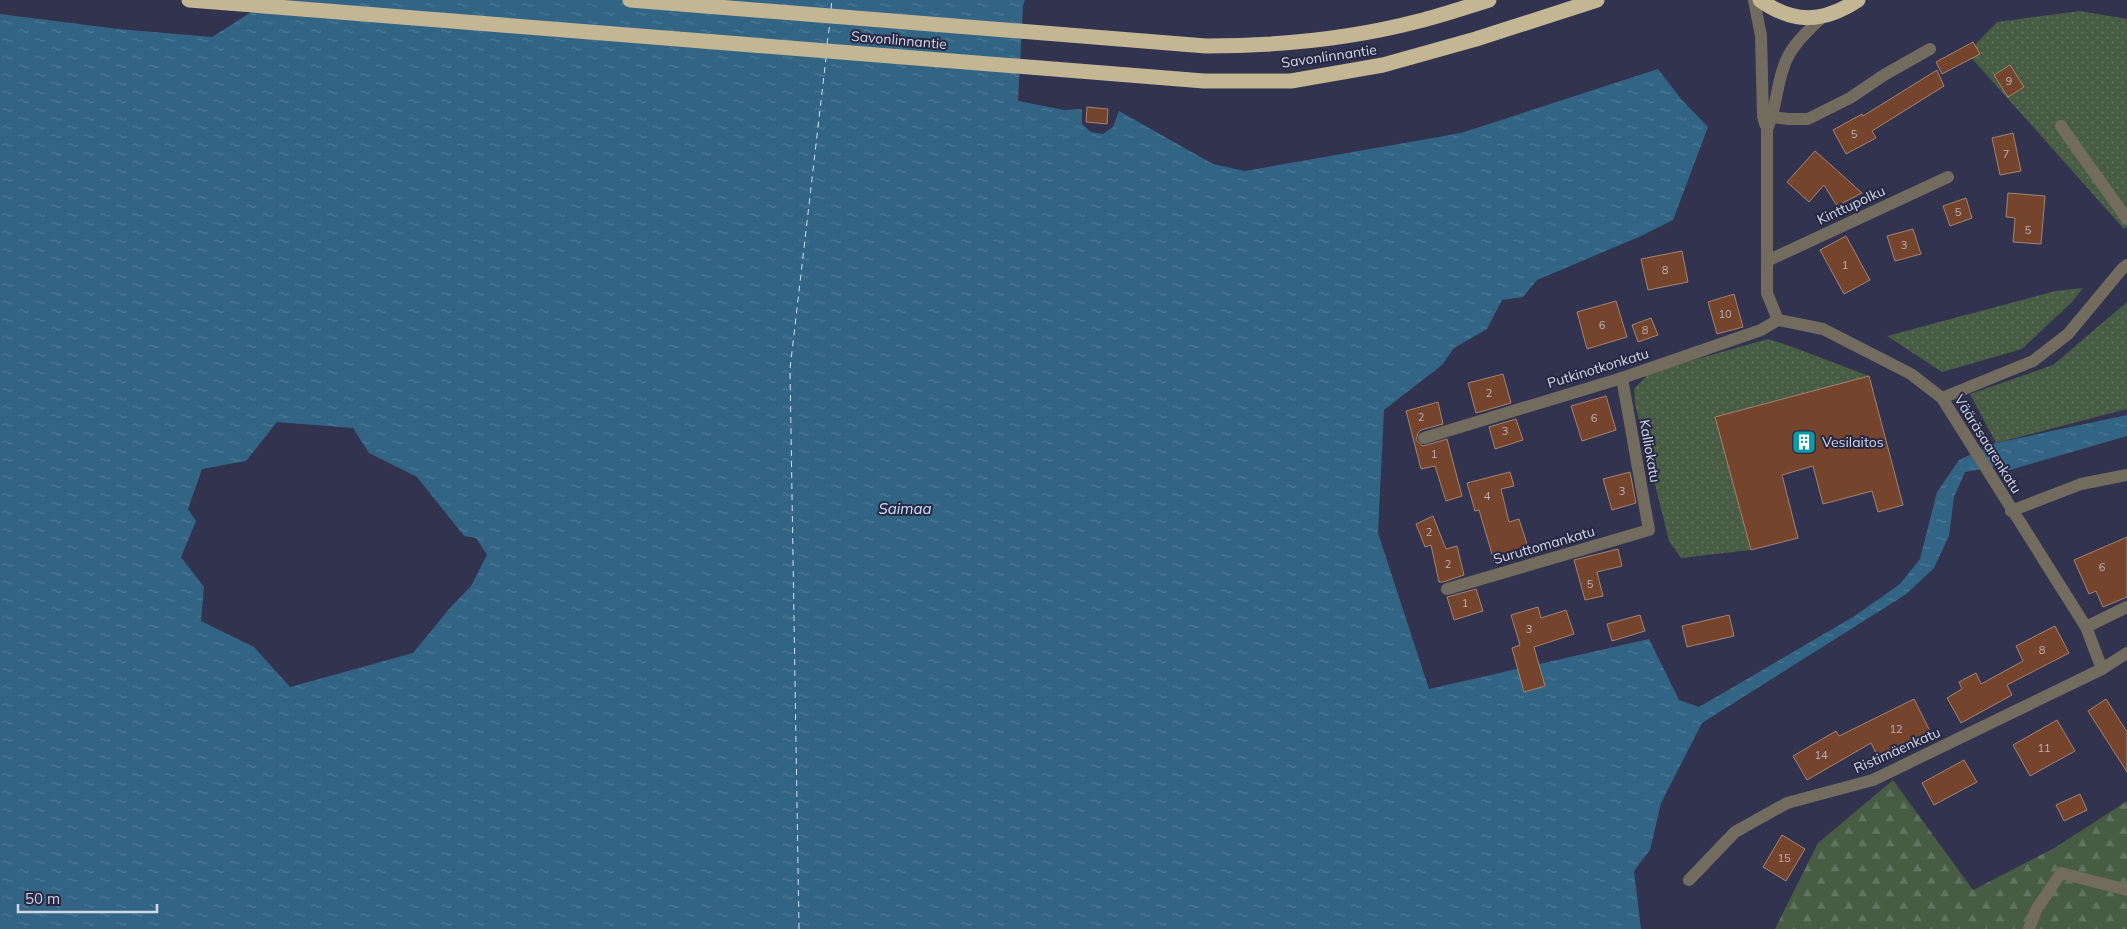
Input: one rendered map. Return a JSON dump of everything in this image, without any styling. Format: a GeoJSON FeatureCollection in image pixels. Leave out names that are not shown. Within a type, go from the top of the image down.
{"type":"FeatureCollection","features":[{"type":"Feature","properties":{"kind":"highway","name":"Savonlinnantie"},"geometry":{"type":"LineString","coordinates":[[189,0],[1204,81],[1291,80],[1383,65],[1485,36],[1597,0]]}},
{"type":"Feature","properties":{"kind":"highway","name":"Savonlinnantie"},"geometry":{"type":"LineString","coordinates":[[630,0],[1206,46],[1273,44],[1344,36],[1418,21],[1489,0]]}},
{"type":"Feature","properties":{"kind":"highway"},"geometry":{"type":"LineString","coordinates":[[1760,0],[1788,15],[1804,18],[1822,17],[1840,11],[1858,0]]}},
{"type":"Feature","properties":{"kind":"street"},"geometry":{"type":"LineString","coordinates":[[1754,0],[1761,36],[1767,125],[1767,293],[1778,320]]}},
{"type":"Feature","properties":{"kind":"street"},"geometry":{"type":"LineString","coordinates":[[1767,125],[1783,68],[1790,52],[1822,17]]}},
{"type":"Feature","properties":{"kind":"street"},"geometry":{"type":"LineString","coordinates":[[1767,125],[1808,119],[1850,98],[1884,75],[1930,49]]}},
{"type":"Feature","properties":{"kind":"street"},"geometry":{"type":"LineString","coordinates":[[2060,126],[2127,219]]}},
{"type":"Feature","properties":{"kind":"street","name":"Kinttupolku"},"geometry":{"type":"LineString","coordinates":[[1767,261],[1948,177]]}},
{"type":"Feature","properties":{"kind":"street"},"geometry":{"type":"LineString","coordinates":[[1942,398],[2033,361],[2068,334],[2127,265]]}},
{"type":"Feature","properties":{"kind":"street","name":"Putkinotkonkatu"},"geometry":{"type":"LineString","coordinates":[[1424,438],[1622,378],[1761,330],[1778,320]]}},
{"type":"Feature","properties":{"kind":"street","name":"Vääräsaarenkatu"},"geometry":{"type":"LineString","coordinates":[[1778,320],[1823,329],[1911,374],[1942,398],[2011,511],[2086,627],[2102,669]]}},
{"type":"Feature","properties":{"kind":"street","name":"Kalliokatu"},"geometry":{"type":"LineString","coordinates":[[1622,378],[1649,530]]}},
{"type":"Feature","properties":{"kind":"street"},"geometry":{"type":"LineString","coordinates":[[2011,511],[2081,484],[2127,475]]}},
{"type":"Feature","properties":{"kind":"street","name":"Suruttomankatu"},"geometry":{"type":"LineString","coordinates":[[1447,588],[1649,530]]}},
{"type":"Feature","properties":{"kind":"street"},"geometry":{"type":"LineString","coordinates":[[2086,627],[2127,607]]}},
{"type":"Feature","properties":{"kind":"street","name":"Ristimäenkatu"},"geometry":{"type":"LineString","coordinates":[[1689,880],[1735,832],[1787,803],[1873,780],[2102,669],[2127,653]]}},
{"type":"Feature","properties":{"kind":"street"},"geometry":{"type":"LineString","coordinates":[[2029,929],[2036,910],[2061,873],[2127,890]]}},
{"type":"Feature","properties":{"kind":"green space"},"geometry":{"type":"Polygon","coordinates":[[[2080,11],[2127,19],[2127,227],[2124,229],[1967,53],[1997,22],[2080,11]]]}},
{"type":"Feature","properties":{"kind":"green space"},"geometry":{"type":"Polygon","coordinates":[[[2083,288],[2073,301],[2022,349],[1942,372],[1887,336],[2055,291],[2083,288]]]}},
{"type":"Feature","properties":{"kind":"green space"},"geometry":{"type":"Polygon","coordinates":[[[2127,302],[2127,409],[1996,443],[1970,394],[2053,365],[2127,302]]]}},
{"type":"Feature","properties":{"kind":"green space"},"geometry":{"type":"Polygon","coordinates":[[[1768,339],[1869,376],[1716,417],[1751,550],[1681,558],[1669,541],[1635,404],[1634,389],[1650,372],[1768,339]]]}},
{"type":"Feature","properties":{"kind":"green space"},"geometry":{"type":"Polygon","coordinates":[[[1893,780],[1973,890],[2056,847],[2127,801],[2127,929],[1775,929],[1818,843],[1893,780]]]}},
{"type":"Feature","properties":{"kind":"water","name":"Saimaa"},"geometry":{"type":"Polygon","coordinates":[[[270,0],[1025,0],[1023,6],[1018,101],[1064,110],[1082,109],[1082,124],[1091,132],[1103,134],[1113,127],[1119,111],[1213,164],[1245,171],[1461,133],[1658,69],[1681,99],[1708,127],[1673,220],[1641,236],[1537,280],[1523,297],[1502,300],[1487,329],[1454,348],[1442,365],[1384,410],[1378,533],[1429,689],[1649,639],[1679,700],[1699,707],[1853,617],[1900,584],[1920,559],[1937,492],[1959,460],[1996,443],[2127,415],[2127,436],[2006,471],[2003,465],[1965,472],[1954,497],[1949,536],[1934,568],[1905,595],[1702,723],[1661,803],[1650,850],[1634,871],[1641,929],[0,929],[0,14],[118,29],[212,37],[270,0]],[[277,422],[246,461],[202,469],[188,509],[196,521],[181,557],[204,587],[201,621],[254,647],[290,687],[413,653],[471,586],[487,555],[476,538],[464,536],[417,477],[369,453],[353,428],[277,422]]]}},
{"type":"Feature","properties":{"kind":"building"},"geometry":{"type":"Polygon","coordinates":[[[1973,42],[1980,54],[1942,74],[1936,62],[1973,42]]]}},
{"type":"Feature","properties":{"kind":"building"},"geometry":{"type":"Polygon","coordinates":[[[2010,65],[2024,87],[2008,97],[1994,75],[2010,65]]]}},
{"type":"Feature","properties":{"kind":"building"},"geometry":{"type":"Polygon","coordinates":[[[1937,70],[1944,86],[1872,131],[1876,138],[1846,154],[1833,130],[1862,114],[1863,116],[1937,70]]]}},
{"type":"Feature","properties":{"kind":"building"},"geometry":{"type":"Polygon","coordinates":[[[1087,107],[1108,109],[1107,124],[1086,122],[1087,107]]]}},
{"type":"Feature","properties":{"kind":"building"},"geometry":{"type":"Polygon","coordinates":[[[2013,133],[2021,171],[2000,175],[1992,138],[2013,133]]]}},
{"type":"Feature","properties":{"kind":"building"},"geometry":{"type":"Polygon","coordinates":[[[1815,151],[1862,193],[1837,206],[1824,185],[1809,202],[1787,182],[1815,151]]]}},
{"type":"Feature","properties":{"kind":"building"},"geometry":{"type":"Polygon","coordinates":[[[2008,193],[2045,196],[2041,244],[2013,242],[2015,218],[2006,217],[2008,193]]]}},
{"type":"Feature","properties":{"kind":"building"},"geometry":{"type":"Polygon","coordinates":[[[1966,198],[1972,218],[1950,226],[1943,206],[1966,198]]]}},
{"type":"Feature","properties":{"kind":"building"},"geometry":{"type":"Polygon","coordinates":[[[1913,229],[1921,254],[1895,261],[1887,236],[1913,229]]]}},
{"type":"Feature","properties":{"kind":"building"},"geometry":{"type":"Polygon","coordinates":[[[1846,236],[1870,280],[1844,294],[1820,250],[1846,236]]]}},
{"type":"Feature","properties":{"kind":"building"},"geometry":{"type":"Polygon","coordinates":[[[1682,251],[1688,282],[1648,290],[1641,259],[1682,251]]]}},
{"type":"Feature","properties":{"kind":"building"},"geometry":{"type":"Polygon","coordinates":[[[1734,294],[1743,327],[1717,334],[1708,302],[1734,294]]]}},
{"type":"Feature","properties":{"kind":"building"},"geometry":{"type":"Polygon","coordinates":[[[1616,301],[1627,337],[1587,349],[1577,312],[1616,301]]]}},
{"type":"Feature","properties":{"kind":"building"},"geometry":{"type":"Polygon","coordinates":[[[1651,318],[1658,335],[1638,342],[1632,325],[1651,318]]]}},
{"type":"Feature","properties":{"kind":"building"},"geometry":{"type":"Polygon","coordinates":[[[1503,374],[1511,403],[1476,413],[1468,383],[1503,374]]]}},
{"type":"Feature","properties":{"kind":"building","name":"Vesilaitos"},"geometry":{"type":"Polygon","coordinates":[[[1869,376],[1903,505],[1878,512],[1872,491],[1823,504],[1813,466],[1782,475],[1798,538],[1751,550],[1715,417],[1869,376]]]}},
{"type":"Feature","properties":{"kind":"building"},"geometry":{"type":"Polygon","coordinates":[[[1606,396],[1616,430],[1582,441],[1571,406],[1606,396]]]}},
{"type":"Feature","properties":{"kind":"building"},"geometry":{"type":"Polygon","coordinates":[[[1438,402],[1443,424],[1421,430],[1416,440],[1423,446],[1447,439],[1462,496],[1446,501],[1435,466],[1421,469],[1406,411],[1438,402]]]}},
{"type":"Feature","properties":{"kind":"building"},"geometry":{"type":"Polygon","coordinates":[[[1516,419],[1523,440],[1495,449],[1489,427],[1516,419]]]}},
{"type":"Feature","properties":{"kind":"building"},"geometry":{"type":"Polygon","coordinates":[[[1510,472],[1514,486],[1501,489],[1509,522],[1519,519],[1529,550],[1494,561],[1479,510],[1475,511],[1467,483],[1510,472]]]}},
{"type":"Feature","properties":{"kind":"building"},"geometry":{"type":"Polygon","coordinates":[[[1630,472],[1636,503],[1612,510],[1603,479],[1630,472]]]}},
{"type":"Feature","properties":{"kind":"building"},"geometry":{"type":"Polygon","coordinates":[[[1433,516],[1446,549],[1457,546],[1464,575],[1443,582],[1439,582],[1431,545],[1425,547],[1416,524],[1433,516]]]}},
{"type":"Feature","properties":{"kind":"building"},"geometry":{"type":"Polygon","coordinates":[[[2127,537],[2127,597],[2103,607],[2096,591],[2089,594],[2074,560],[2127,537]]]}},
{"type":"Feature","properties":{"kind":"building"},"geometry":{"type":"Polygon","coordinates":[[[1618,549],[1622,566],[1597,572],[1603,596],[1585,600],[1574,560],[1618,549]]]}},
{"type":"Feature","properties":{"kind":"building"},"geometry":{"type":"Polygon","coordinates":[[[1476,589],[1483,611],[1454,620],[1447,597],[1476,589]]]}},
{"type":"Feature","properties":{"kind":"building"},"geometry":{"type":"Polygon","coordinates":[[[1538,607],[1541,618],[1566,610],[1574,634],[1534,647],[1545,686],[1524,692],[1512,648],[1520,645],[1511,615],[1538,607]]]}},
{"type":"Feature","properties":{"kind":"building"},"geometry":{"type":"Polygon","coordinates":[[[1640,615],[1645,631],[1612,641],[1607,624],[1640,615]]]}},
{"type":"Feature","properties":{"kind":"building"},"geometry":{"type":"Polygon","coordinates":[[[1729,615],[1734,636],[1687,647],[1682,626],[1729,615]]]}},
{"type":"Feature","properties":{"kind":"building"},"geometry":{"type":"Polygon","coordinates":[[[2055,626],[2069,653],[2007,685],[2012,695],[1961,723],[1947,698],[1962,689],[1959,682],[1976,673],[1981,684],[2023,661],[2016,646],[2055,626]]]}},
{"type":"Feature","properties":{"kind":"building"},"geometry":{"type":"Polygon","coordinates":[[[1914,699],[1931,733],[1879,759],[1871,743],[1807,780],[1793,756],[1836,731],[1839,736],[1914,699]]]}},
{"type":"Feature","properties":{"kind":"building"},"geometry":{"type":"Polygon","coordinates":[[[2106,699],[2127,732],[2127,772],[2088,711],[2106,699]]]}},
{"type":"Feature","properties":{"kind":"building"},"geometry":{"type":"Polygon","coordinates":[[[2057,720],[2075,751],[2030,776],[2013,745],[2057,720]]]}},
{"type":"Feature","properties":{"kind":"building"},"geometry":{"type":"Polygon","coordinates":[[[1964,760],[1977,782],[1934,805],[1922,783],[1964,760]]]}},
{"type":"Feature","properties":{"kind":"building"},"geometry":{"type":"Polygon","coordinates":[[[2080,794],[2087,810],[2064,821],[2056,805],[2080,794]]]}},
{"type":"Feature","properties":{"kind":"building"},"geometry":{"type":"Polygon","coordinates":[[[1782,835],[1805,849],[1786,881],[1763,867],[1782,835]]]}},
{"type":"Feature","properties":{"kind":"ferry route"},"geometry":{"type":"LineString","coordinates":[[831,9],[832,0]]}},
{"type":"Feature","properties":{"kind":"ferry route"},"geometry":{"type":"LineString","coordinates":[[827,44],[830,23]]}},
{"type":"Feature","properties":{"kind":"ferry route"},"geometry":{"type":"LineString","coordinates":[[799,929],[790,369],[826,58]]}},
{"type":"Feature","properties":{"kind":"place","name":"Vesilaitos"},"geometry":{"type":"Point","coordinates":[1804,442]}}]}
